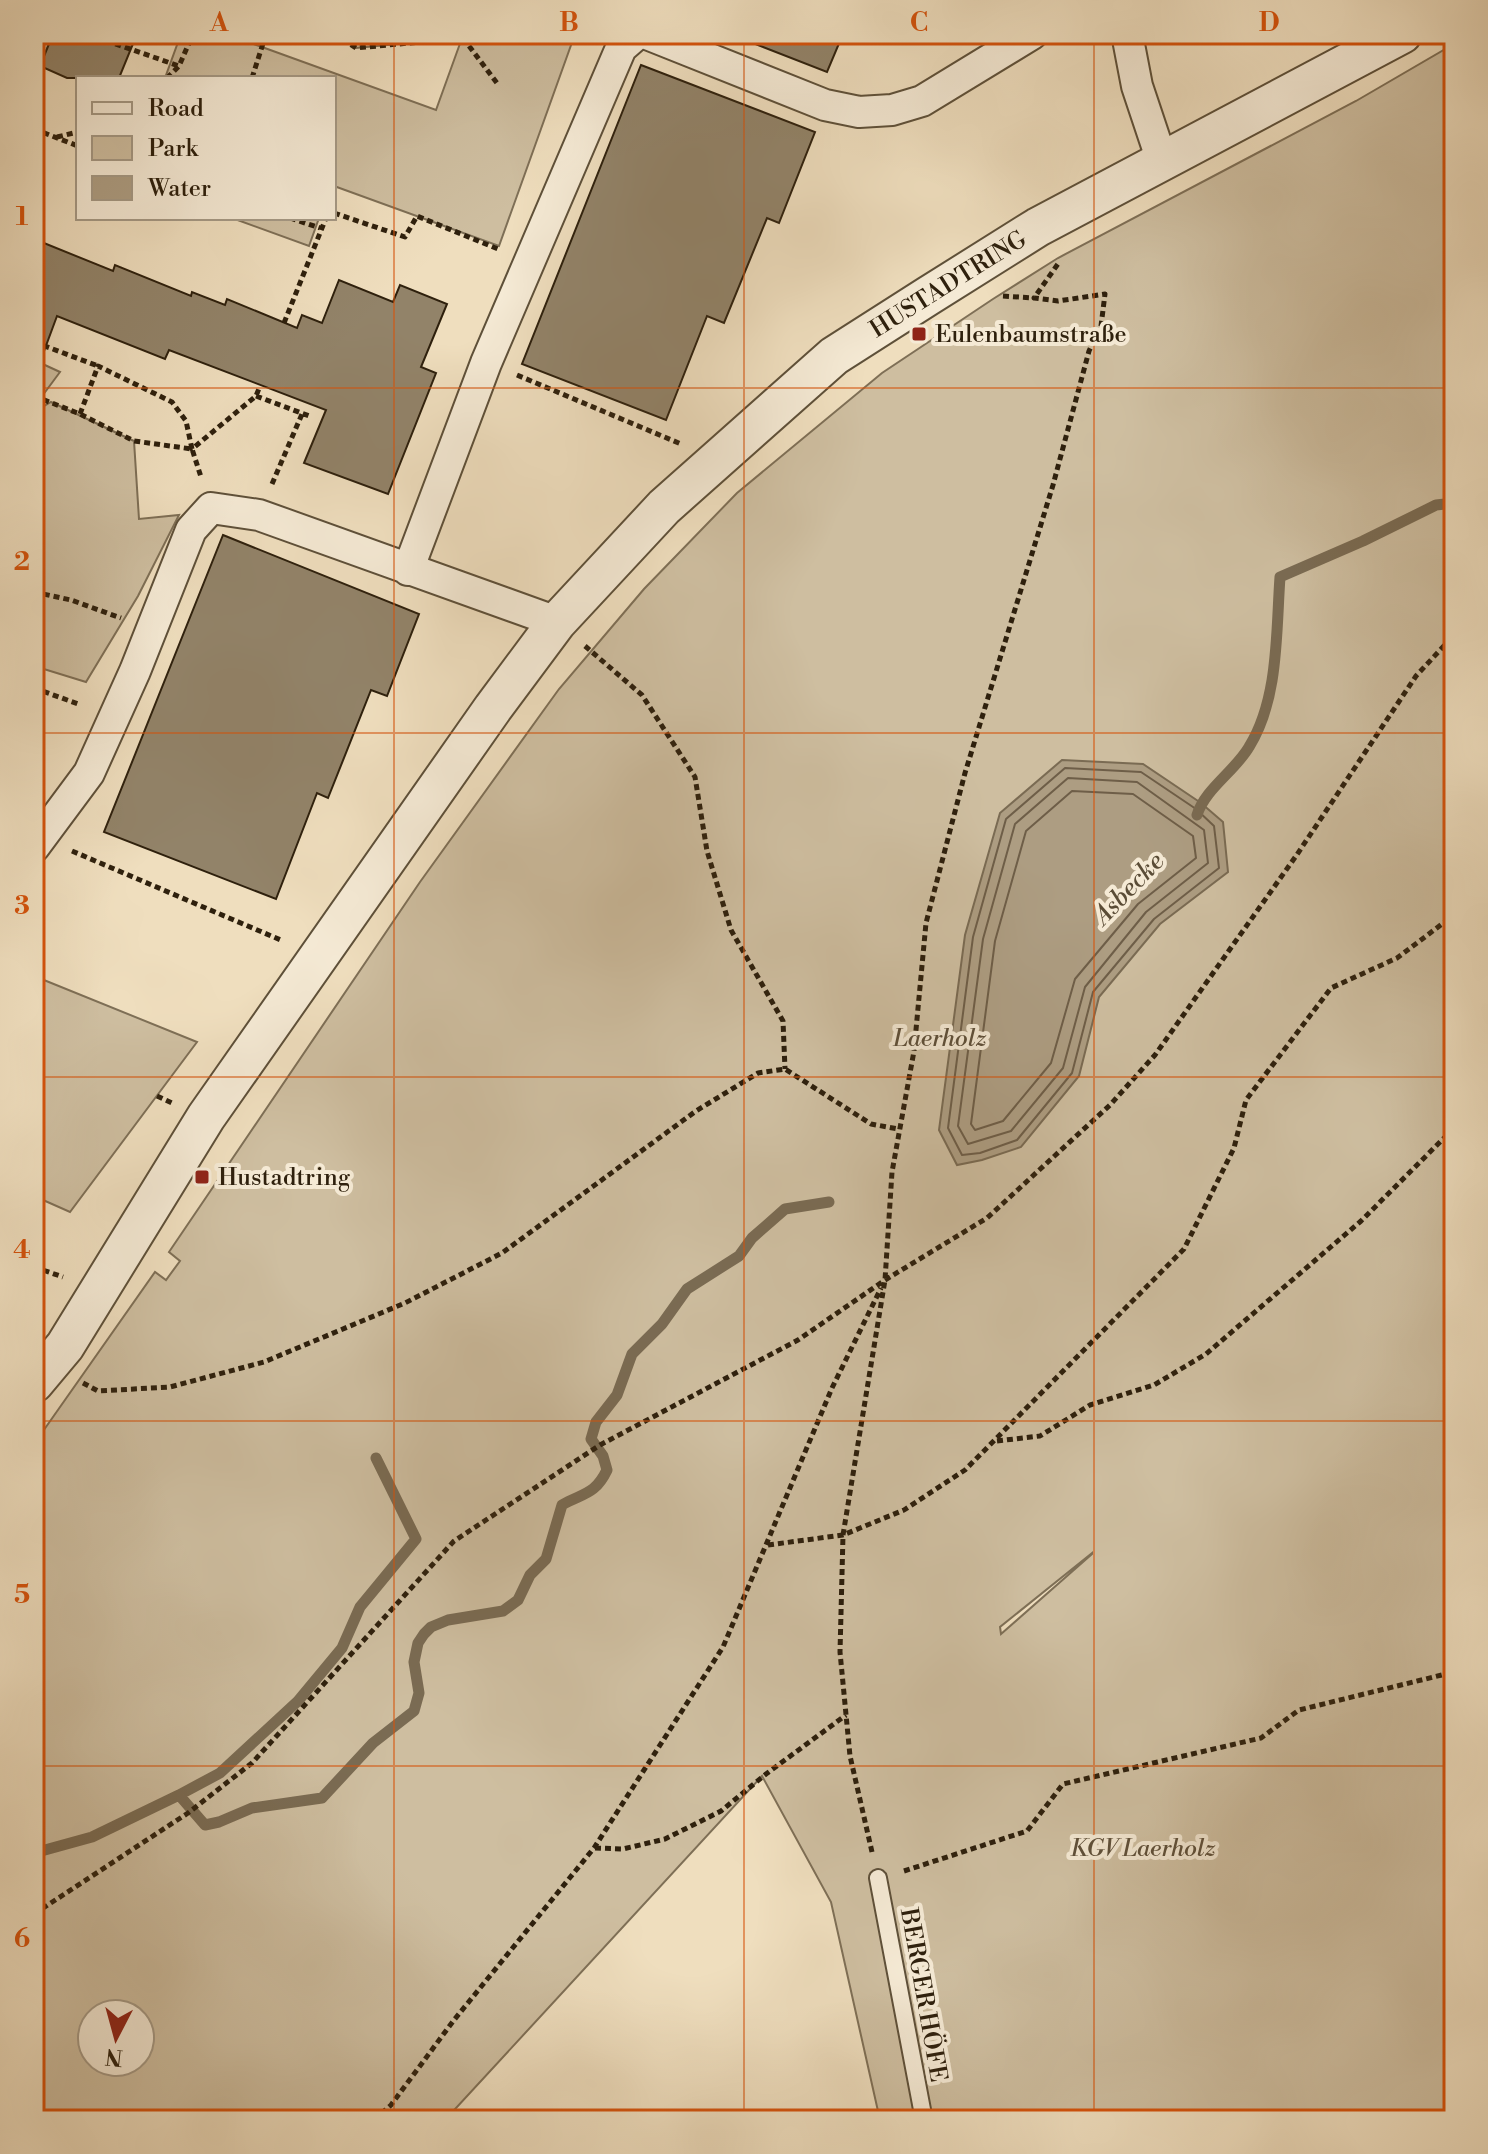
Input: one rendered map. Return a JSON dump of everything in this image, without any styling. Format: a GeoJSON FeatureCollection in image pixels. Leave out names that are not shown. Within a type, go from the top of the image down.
{"type":"FeatureCollection","features":[{"type":"Feature","properties":{"kind":"street"},"geometry":{"type":"LineString","coordinates":[[408,570],[508,310],[621,48],[637,34]]}},
{"type":"Feature","properties":{"kind":"street"},"geometry":{"type":"LineString","coordinates":[[647,34],[825,105],[859,112],[892,110],[922,101],[1032,34]]}},
{"type":"Feature","properties":{"kind":"street"},"geometry":{"type":"LineString","coordinates":[[1127,34],[1137,86],[1162,161]]}},
{"type":"Feature","properties":{"kind":"street","name":"HUSTADTRING"},"geometry":{"type":"LineString","coordinates":[[42,1374],[65,1346],[206,1117],[493,708],[557,622],[664,507],[834,356],[1038,227],[1402,34]]}},
{"type":"Feature","properties":{"kind":"street"},"geometry":{"type":"LineString","coordinates":[[38,843],[89,773],[112,716],[135,671],[191,530],[211,508],[259,515],[557,622]]}},
{"type":"Feature","properties":{"kind":"lane","name":"BERGER HÖFE"},"geometry":{"type":"LineString","coordinates":[[878,1878],[924,2120]]}},
{"type":"Feature","properties":{"kind":"path"},"geometry":{"type":"LineString","coordinates":[[87,34],[179,66]]}},
{"type":"Feature","properties":{"kind":"path"},"geometry":{"type":"LineString","coordinates":[[169,76],[179,66],[193,34]]}},
{"type":"Feature","properties":{"kind":"path"},"geometry":{"type":"LineString","coordinates":[[253,76],[266,34]]}},
{"type":"Feature","properties":{"kind":"path"},"geometry":{"type":"LineString","coordinates":[[334,34],[356,48],[464,36],[497,83]]}},
{"type":"Feature","properties":{"kind":"path"},"geometry":{"type":"LineString","coordinates":[[34,129],[76,145]]}},
{"type":"Feature","properties":{"kind":"path"},"geometry":{"type":"LineString","coordinates":[[56,138],[76,133]]}},
{"type":"Feature","properties":{"kind":"path"},"geometry":{"type":"LineString","coordinates":[[336,214],[405,237],[417,216],[491,245]]}},
{"type":"Feature","properties":{"kind":"path"},"geometry":{"type":"LineString","coordinates":[[296,220],[320,228]]}},
{"type":"Feature","properties":{"kind":"path"},"geometry":{"type":"LineString","coordinates":[[307,220],[320,228]]}},
{"type":"Feature","properties":{"kind":"path"},"geometry":{"type":"LineString","coordinates":[[284,323],[325,220]]}},
{"type":"Feature","properties":{"kind":"path"},"geometry":{"type":"LineString","coordinates":[[1034,298],[1062,258],[1038,227]]}},
{"type":"Feature","properties":{"kind":"path"},"geometry":{"type":"LineString","coordinates":[[1013,296],[1058,301],[1105,294],[1101,326],[1089,351],[1053,485],[965,773],[926,923],[914,1051],[898,1129],[889,1200],[885,1280],[843,1535],[840,1652],[850,1756],[878,1878],[1027,1831],[1063,1784],[1261,1738],[1299,1710],[1454,1672]]}},
{"type":"Feature","properties":{"kind":"path"},"geometry":{"type":"LineString","coordinates":[[35,344],[98,366],[172,402],[186,421],[211,508]]}},
{"type":"Feature","properties":{"kind":"path"},"geometry":{"type":"LineString","coordinates":[[80,414],[98,366]]}},
{"type":"Feature","properties":{"kind":"path"},"geometry":{"type":"LineString","coordinates":[[517,375],[717,459]]}},
{"type":"Feature","properties":{"kind":"path"},"geometry":{"type":"LineString","coordinates":[[34,396],[80,414],[134,441],[192,449],[256,396],[260,386]]}},
{"type":"Feature","properties":{"kind":"path"},"geometry":{"type":"LineString","coordinates":[[256,396],[312,417]]}},
{"type":"Feature","properties":{"kind":"path"},"geometry":{"type":"LineString","coordinates":[[259,515],[302,414]]}},
{"type":"Feature","properties":{"kind":"path"},"geometry":{"type":"LineString","coordinates":[[34,592],[71,600],[152,629]]}},
{"type":"Feature","properties":{"kind":"path"},"geometry":{"type":"LineString","coordinates":[[557,622],[642,695],[695,777],[707,851],[731,930],[783,1021],[785,1069]]}},
{"type":"Feature","properties":{"kind":"path"},"geometry":{"type":"LineString","coordinates":[[34,1914],[191,1810],[252,1763],[454,1541],[597,1447],[798,1340],[885,1280],[987,1218],[1110,1105],[1155,1055],[1296,856],[1416,676],[1454,635]]}},
{"type":"Feature","properties":{"kind":"path"},"geometry":{"type":"LineString","coordinates":[[34,688],[112,716]]}},
{"type":"Feature","properties":{"kind":"path"},"geometry":{"type":"LineString","coordinates":[[38,843],[317,956]]}},
{"type":"Feature","properties":{"kind":"path"},"geometry":{"type":"LineString","coordinates":[[768,1545],[843,1535],[904,1510],[965,1470],[1184,1249],[1234,1148],[1246,1100],[1331,988],[1397,958],[1454,915]]}},
{"type":"Feature","properties":{"kind":"path"},"geometry":{"type":"LineString","coordinates":[[42,1374],[98,1391],[170,1387],[264,1362],[405,1303],[502,1253],[696,1111],[758,1073],[785,1069],[871,1124],[898,1129]]}},
{"type":"Feature","properties":{"kind":"path"},"geometry":{"type":"LineString","coordinates":[[996,1441],[1040,1436],[1090,1405],[1154,1385],[1206,1354],[1361,1221],[1454,1128]]}},
{"type":"Feature","properties":{"kind":"path"},"geometry":{"type":"LineString","coordinates":[[374,2120],[391,2105],[454,2020],[594,1848],[723,1647],[832,1388],[885,1280]]}},
{"type":"Feature","properties":{"kind":"path"},"geometry":{"type":"LineString","coordinates":[[594,1848],[623,1849],[665,1839],[721,1811],[846,1715]]}},
{"type":"Feature","properties":{"kind":"green space"},"geometry":{"type":"Polygon","coordinates":[[[34,34],[53,34],[40,66],[43,54],[34,50],[34,34]]]}},
{"type":"Feature","properties":{"kind":"green space"},"geometry":{"type":"Polygon","coordinates":[[[181,34],[226,34],[436,110],[462,38],[356,48],[334,34],[575,34],[499,246],[336,187],[336,76],[166,76],[181,34]]]}},
{"type":"Feature","properties":{"kind":"green space","name":"Laerholz"},"geometry":{"type":"Polygon","coordinates":[[[1454,44],[1454,2120],[880,2120],[831,1902],[762,1776],[445,2120],[34,2120],[34,1444],[155,1272],[166,1280],[180,1261],[169,1252],[420,882],[559,689],[644,589],[737,493],[882,373],[1058,258],[1356,101],[1454,44]],[[1092,1554],[1000,1627],[1001,1634],[1092,1554]]]}},
{"type":"Feature","properties":{"kind":"green space"},"geometry":{"type":"Polygon","coordinates":[[[238,220],[318,220],[309,246],[238,220]]]}},
{"type":"Feature","properties":{"kind":"green space"},"geometry":{"type":"Polygon","coordinates":[[[34,360],[60,372],[34,407],[34,360]]]}},
{"type":"Feature","properties":{"kind":"green space"},"geometry":{"type":"Polygon","coordinates":[[[51,402],[134,441],[139,519],[179,515],[138,596],[86,682],[34,666],[34,412],[51,402]]]}},
{"type":"Feature","properties":{"kind":"green space"},"geometry":{"type":"Polygon","coordinates":[[[34,976],[197,1042],[70,1212],[34,1196],[34,976]]]}},
{"type":"Feature","properties":{"kind":"water"},"geometry":{"type":"Polygon","coordinates":[[[1062,760],[1143,764],[1201,803],[1223,822],[1228,872],[1160,924],[1099,997],[1079,1076],[1021,1147],[957,1165],[939,1130],[965,935],[1000,813],[1062,760]]]}},
{"type":"Feature","properties":{"kind":"building"},"geometry":{"type":"Polygon","coordinates":[[[53,34],[137,34],[120,76],[67,78],[40,66],[53,34]]]}},
{"type":"Feature","properties":{"kind":"building"},"geometry":{"type":"Polygon","coordinates":[[[736,34],[843,34],[827,72],[736,34]]]}},
{"type":"Feature","properties":{"kind":"building"},"geometry":{"type":"Polygon","coordinates":[[[641,65],[815,132],[779,223],[767,218],[724,323],[707,316],[666,420],[522,364],[641,65]]]}},
{"type":"Feature","properties":{"kind":"building"},"geometry":{"type":"Polygon","coordinates":[[[34,239],[113,271],[115,265],[191,296],[192,292],[225,305],[227,299],[297,328],[302,315],[322,323],[339,280],[393,302],[400,285],[447,304],[421,367],[436,373],[388,494],[304,463],[326,410],[169,350],[165,359],[57,316],[37,370],[34,370],[34,239]]]}},
{"type":"Feature","properties":{"kind":"building"},"geometry":{"type":"Polygon","coordinates":[[[223,535],[419,614],[387,696],[371,690],[328,798],[317,793],[276,899],[104,832],[223,535]]]}},
{"type":"Feature","properties":{"kind":"waterway","name":"Asbecke"},"geometry":{"type":"LineString","coordinates":[[1197,815],[1213,788],[1249,747],[1266,708],[1274,665],[1280,577],[1436,505],[1454,503]]}},
{"type":"Feature","properties":{"kind":"waterway"},"geometry":{"type":"LineString","coordinates":[[34,1853],[92,1837],[179,1795],[205,1825],[252,1808],[322,1798],[373,1743],[414,1711],[419,1693],[414,1662],[418,1643],[424,1634],[431,1627],[448,1620],[503,1611],[518,1600],[530,1575],[546,1559],[562,1505],[593,1489],[607,1470],[603,1456],[591,1439],[596,1422],[617,1395],[632,1354],[662,1324],[687,1289],[739,1256],[752,1238],[785,1209],[829,1202]]}},
{"type":"Feature","properties":{"kind":"waterway"},"geometry":{"type":"LineString","coordinates":[[179,1795],[220,1773],[298,1701],[342,1648],[360,1607],[416,1539],[376,1458]]}},
{"type":"Feature","properties":{"kind":"place","name":"Eulenbaumstraße"},"geometry":{"type":"Point","coordinates":[919,334]}},
{"type":"Feature","properties":{"kind":"place","name":"Hustadtring"},"geometry":{"type":"Point","coordinates":[202,1177]}},
{"type":"Feature","properties":{"kind":"park label","name":"KGV Laerholz"},"geometry":{"type":"Point","coordinates":[1143,1848]}}]}
